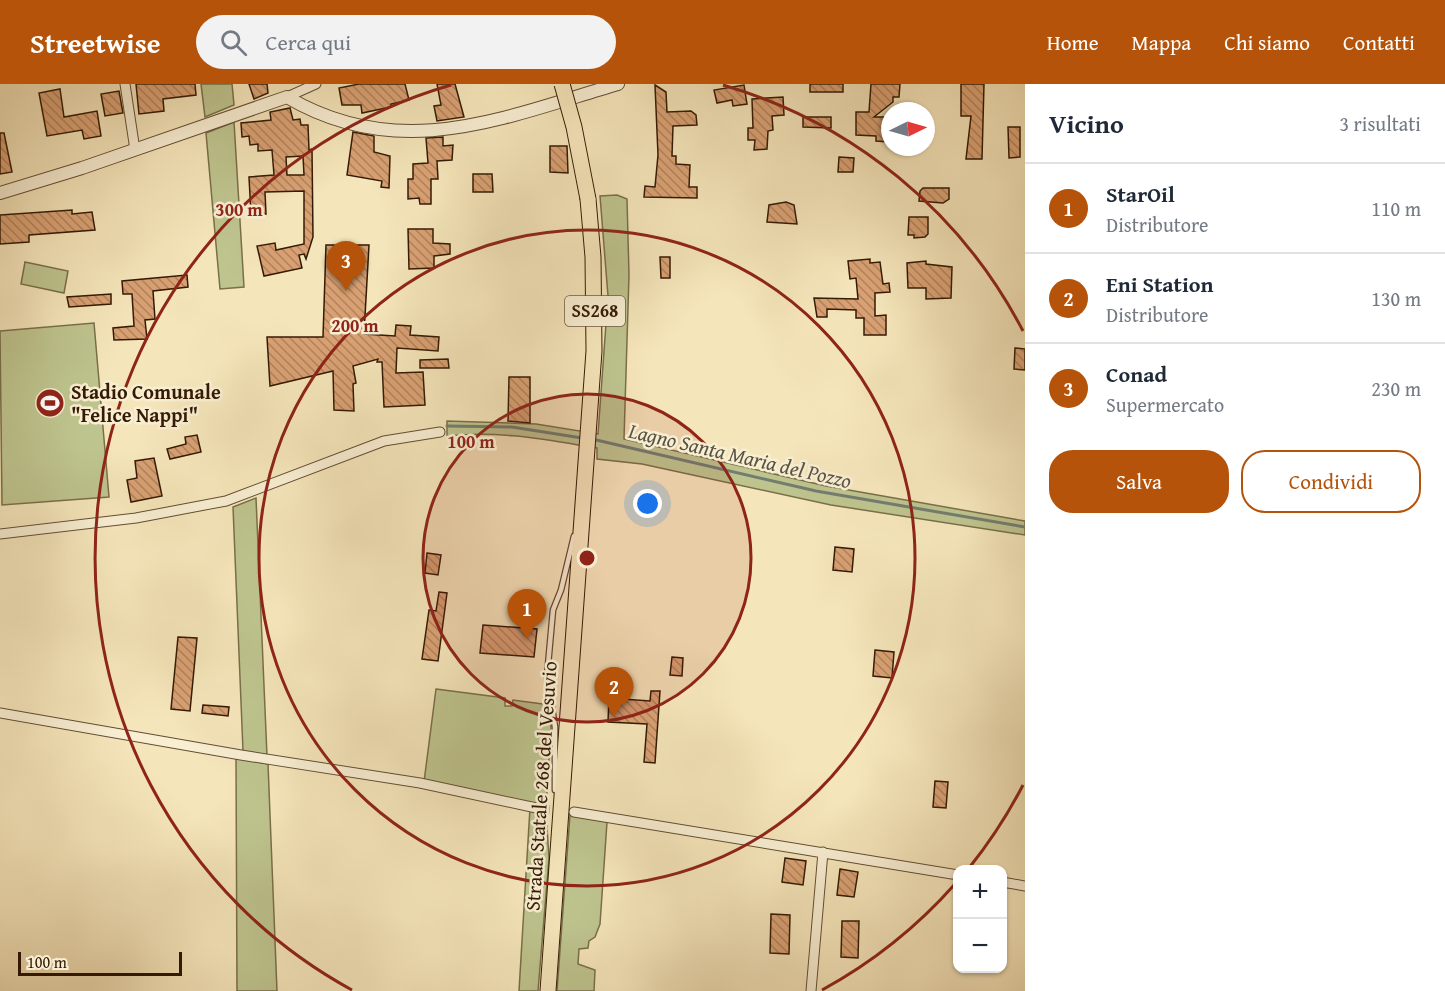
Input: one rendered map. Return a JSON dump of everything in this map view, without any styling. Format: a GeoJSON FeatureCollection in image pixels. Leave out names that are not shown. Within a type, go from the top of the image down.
{"type":"FeatureCollection","features":[{"type":"Feature","properties":{"kind":"highway","name":"Strada Statale 268 del Vesuvio"},"geometry":{"type":"LineString","coordinates":[[548,991],[589,423],[595,305],[588,199],[574,127],[562,84]]}},
{"type":"Feature","properties":{"kind":"street"},"geometry":{"type":"LineString","coordinates":[[125,84],[135,150]]}},
{"type":"Feature","properties":{"kind":"street"},"geometry":{"type":"LineString","coordinates":[[0,192],[135,150],[287,97],[316,84]]}},
{"type":"Feature","properties":{"kind":"street"},"geometry":{"type":"LineString","coordinates":[[287,97],[314,113],[362,126],[408,132],[458,129],[618,84]]}},
{"type":"Feature","properties":{"kind":"street"},"geometry":{"type":"LineString","coordinates":[[0,534],[136,518],[226,501],[384,441],[440,432]]}},
{"type":"Feature","properties":{"kind":"street"},"geometry":{"type":"LineString","coordinates":[[0,713],[420,783],[542,809]]}},
{"type":"Feature","properties":{"kind":"street"},"geometry":{"type":"LineString","coordinates":[[574,812],[953,874]]}},
{"type":"Feature","properties":{"kind":"street"},"geometry":{"type":"LineString","coordinates":[[811,991],[823,852]]}},
{"type":"Feature","properties":{"kind":"street"},"geometry":{"type":"LineString","coordinates":[[1007,883],[1025,885]]}},
{"type":"Feature","properties":{"kind":"lane"},"geometry":{"type":"LineString","coordinates":[[560,827],[555,796],[555,727],[547,676],[553,610],[561,591],[583,504]]}},
{"type":"Feature","properties":{"kind":"green space"},"geometry":{"type":"Polygon","coordinates":[[[201,84],[232,84],[234,105],[205,117],[201,84]]]}},
{"type":"Feature","properties":{"kind":"green space"},"geometry":{"type":"Polygon","coordinates":[[[234,122],[244,287],[220,289],[206,133],[234,122]]]}},
{"type":"Feature","properties":{"kind":"green space"},"geometry":{"type":"Polygon","coordinates":[[[617,195],[627,199],[629,275],[624,439],[826,486],[1025,521],[1025,535],[831,505],[642,464],[597,459],[597,448],[504,435],[447,436],[447,421],[536,424],[598,434],[608,296],[600,196],[617,195]]]}},
{"type":"Feature","properties":{"kind":"green space"},"geometry":{"type":"Polygon","coordinates":[[[25,262],[68,271],[64,293],[21,284],[25,262]]]}},
{"type":"Feature","properties":{"kind":"green space","name":"Stadio Comunale \"Felice Nappi\""},"geometry":{"type":"Polygon","coordinates":[[[94,323],[109,497],[2,505],[0,331],[94,323]]]}},
{"type":"Feature","properties":{"kind":"green space"},"geometry":{"type":"Polygon","coordinates":[[[256,498],[267,756],[243,751],[233,507],[256,498]]]}},
{"type":"Feature","properties":{"kind":"green space"},"geometry":{"type":"Polygon","coordinates":[[[436,689],[505,698],[505,706],[512,706],[513,700],[550,705],[551,728],[546,807],[424,782],[436,689]]]}},
{"type":"Feature","properties":{"kind":"green space"},"geometry":{"type":"Polygon","coordinates":[[[236,758],[268,764],[277,991],[237,991],[236,758]]]}},
{"type":"Feature","properties":{"kind":"green space"},"geometry":{"type":"Polygon","coordinates":[[[530,808],[546,811],[549,858],[538,991],[519,991],[530,808]]]}},
{"type":"Feature","properties":{"kind":"green space"},"geometry":{"type":"Polygon","coordinates":[[[570,815],[607,822],[600,924],[595,937],[589,941],[588,948],[579,949],[578,964],[595,970],[594,991],[557,991],[570,815]]]}},
{"type":"Feature","properties":{"kind":"building"},"geometry":{"type":"Polygon","coordinates":[[[136,84],[195,84],[196,95],[163,99],[164,111],[139,114],[136,84]]]}},
{"type":"Feature","properties":{"kind":"building"},"geometry":{"type":"Polygon","coordinates":[[[249,84],[267,84],[268,93],[254,99],[249,84]]]}},
{"type":"Feature","properties":{"kind":"building"},"geometry":{"type":"Polygon","coordinates":[[[359,84],[405,84],[409,100],[391,104],[391,107],[362,113],[361,105],[342,105],[339,88],[359,84]]]}},
{"type":"Feature","properties":{"kind":"building"},"geometry":{"type":"Polygon","coordinates":[[[437,84],[455,84],[464,117],[437,121],[434,106],[441,105],[437,84]]]}},
{"type":"Feature","properties":{"kind":"building"},"geometry":{"type":"Polygon","coordinates":[[[810,84],[843,84],[843,92],[810,92],[810,84]]]}},
{"type":"Feature","properties":{"kind":"building"},"geometry":{"type":"Polygon","coordinates":[[[871,84],[900,84],[899,97],[893,97],[893,102],[881,102],[881,111],[874,117],[881,117],[881,141],[876,141],[876,136],[856,135],[856,112],[869,112],[871,84]]]}},
{"type":"Feature","properties":{"kind":"building"},"geometry":{"type":"Polygon","coordinates":[[[961,84],[984,84],[982,159],[966,159],[971,116],[961,116],[961,84]]]}},
{"type":"Feature","properties":{"kind":"building"},"geometry":{"type":"Polygon","coordinates":[[[655,85],[666,92],[667,112],[691,111],[696,115],[697,125],[673,126],[672,156],[676,156],[676,164],[690,165],[689,187],[697,187],[697,198],[644,197],[645,186],[655,187],[658,155],[655,85]]]}},
{"type":"Feature","properties":{"kind":"building"},"geometry":{"type":"Polygon","coordinates":[[[744,85],[747,104],[733,106],[732,100],[717,103],[714,90],[744,85]]]}},
{"type":"Feature","properties":{"kind":"building"},"geometry":{"type":"Polygon","coordinates":[[[60,89],[64,117],[97,111],[101,136],[84,139],[82,130],[47,136],[39,93],[60,89]]]}},
{"type":"Feature","properties":{"kind":"building"},"geometry":{"type":"Polygon","coordinates":[[[119,91],[123,113],[105,116],[101,94],[119,91]]]}},
{"type":"Feature","properties":{"kind":"building"},"geometry":{"type":"Polygon","coordinates":[[[783,97],[784,115],[772,116],[773,130],[768,131],[767,149],[754,150],[755,140],[748,140],[748,128],[753,128],[752,99],[783,97]]]}},
{"type":"Feature","properties":{"kind":"building"},"geometry":{"type":"Polygon","coordinates":[[[290,108],[293,120],[300,119],[301,125],[308,125],[309,150],[312,149],[313,237],[306,259],[304,254],[299,255],[302,268],[264,276],[257,246],[275,243],[276,250],[304,244],[304,191],[265,192],[266,214],[251,215],[249,177],[274,175],[272,150],[258,151],[258,144],[250,145],[249,136],[242,137],[241,123],[271,120],[270,112],[290,108]],[[303,156],[286,157],[287,175],[304,175],[303,156]]]}},
{"type":"Feature","properties":{"kind":"building"},"geometry":{"type":"Polygon","coordinates":[[[803,117],[831,117],[831,128],[803,127],[803,117]]]}},
{"type":"Feature","properties":{"kind":"building"},"geometry":{"type":"Polygon","coordinates":[[[1008,127],[1020,127],[1020,157],[1009,158],[1008,127]]]}},
{"type":"Feature","properties":{"kind":"building"},"geometry":{"type":"Polygon","coordinates":[[[353,132],[374,136],[374,152],[390,156],[389,188],[381,187],[382,181],[347,175],[353,132]]]}},
{"type":"Feature","properties":{"kind":"building"},"geometry":{"type":"Polygon","coordinates":[[[0,133],[4,133],[12,172],[0,174],[0,133]]]}},
{"type":"Feature","properties":{"kind":"building"},"geometry":{"type":"Polygon","coordinates":[[[443,137],[443,146],[453,145],[452,160],[437,161],[438,179],[431,179],[431,204],[420,204],[419,198],[408,199],[408,179],[413,179],[413,164],[428,163],[426,138],[443,137]]]}},
{"type":"Feature","properties":{"kind":"building"},"geometry":{"type":"Polygon","coordinates":[[[550,146],[567,146],[568,173],[550,172],[550,146]]]}},
{"type":"Feature","properties":{"kind":"building"},"geometry":{"type":"Polygon","coordinates":[[[839,157],[854,158],[853,172],[838,172],[839,157]]]}},
{"type":"Feature","properties":{"kind":"building"},"geometry":{"type":"Polygon","coordinates":[[[473,174],[492,174],[493,192],[473,192],[473,174]]]}},
{"type":"Feature","properties":{"kind":"building"},"geometry":{"type":"Polygon","coordinates":[[[923,188],[949,188],[949,199],[943,203],[919,201],[920,191],[923,188]]]}},
{"type":"Feature","properties":{"kind":"building"},"geometry":{"type":"Polygon","coordinates":[[[786,202],[794,205],[797,224],[767,222],[769,205],[786,202]]]}},
{"type":"Feature","properties":{"kind":"building"},"geometry":{"type":"Polygon","coordinates":[[[72,210],[72,214],[92,212],[95,230],[29,235],[29,242],[0,244],[0,215],[72,210]]]}},
{"type":"Feature","properties":{"kind":"building"},"geometry":{"type":"Polygon","coordinates":[[[909,217],[928,217],[928,234],[925,237],[914,238],[914,235],[908,235],[909,217]]]}},
{"type":"Feature","properties":{"kind":"building"},"geometry":{"type":"Polygon","coordinates":[[[408,229],[433,229],[433,243],[450,244],[450,254],[434,256],[434,268],[409,269],[408,229]]]}},
{"type":"Feature","properties":{"kind":"building"},"geometry":{"type":"Polygon","coordinates":[[[326,245],[369,245],[364,334],[395,336],[396,325],[411,326],[410,335],[439,337],[438,351],[397,348],[396,373],[423,372],[425,405],[384,407],[382,362],[377,362],[378,359],[353,366],[356,383],[353,384],[354,411],[334,410],[333,371],[270,386],[267,337],[323,337],[326,245]]]}},
{"type":"Feature","properties":{"kind":"building"},"geometry":{"type":"Polygon","coordinates":[[[660,257],[670,257],[670,278],[661,278],[660,257]]]}},
{"type":"Feature","properties":{"kind":"building"},"geometry":{"type":"Polygon","coordinates":[[[870,259],[870,263],[880,262],[883,284],[889,283],[890,292],[875,293],[875,316],[886,315],[886,335],[864,335],[864,318],[856,318],[856,310],[827,309],[827,317],[817,317],[814,298],[858,299],[856,278],[850,279],[848,261],[870,259]]]}},
{"type":"Feature","properties":{"kind":"building"},"geometry":{"type":"Polygon","coordinates":[[[926,261],[926,264],[952,267],[951,298],[926,299],[926,288],[908,288],[907,263],[926,261]]]}},
{"type":"Feature","properties":{"kind":"building"},"geometry":{"type":"Polygon","coordinates":[[[187,275],[188,287],[153,291],[155,319],[145,320],[147,339],[114,340],[113,328],[134,326],[132,294],[123,294],[122,281],[187,275]]]}},
{"type":"Feature","properties":{"kind":"building"},"geometry":{"type":"Polygon","coordinates":[[[111,294],[111,304],[69,307],[67,297],[111,294]]]}},
{"type":"Feature","properties":{"kind":"building"},"geometry":{"type":"Polygon","coordinates":[[[1015,348],[1025,349],[1025,370],[1014,369],[1015,348]]]}},
{"type":"Feature","properties":{"kind":"building"},"geometry":{"type":"Polygon","coordinates":[[[448,359],[449,368],[420,368],[420,360],[448,359]]]}},
{"type":"Feature","properties":{"kind":"building"},"geometry":{"type":"Polygon","coordinates":[[[509,377],[530,377],[530,423],[508,421],[509,377]]]}},
{"type":"Feature","properties":{"kind":"building"},"geometry":{"type":"Polygon","coordinates":[[[197,435],[201,452],[170,459],[167,449],[186,444],[185,437],[197,435]]]}},
{"type":"Feature","properties":{"kind":"building"},"geometry":{"type":"Polygon","coordinates":[[[154,458],[162,496],[131,502],[127,480],[137,478],[135,461],[154,458]]]}},
{"type":"Feature","properties":{"kind":"building"},"geometry":{"type":"Polygon","coordinates":[[[835,547],[854,549],[852,572],[833,570],[835,547]]]}},
{"type":"Feature","properties":{"kind":"building"},"geometry":{"type":"Polygon","coordinates":[[[427,553],[441,555],[438,575],[425,573],[427,553]]]}},
{"type":"Feature","properties":{"kind":"building"},"geometry":{"type":"Polygon","coordinates":[[[439,592],[447,593],[438,661],[422,659],[429,610],[436,611],[439,592]]]}},
{"type":"Feature","properties":{"kind":"building"},"geometry":{"type":"Polygon","coordinates":[[[483,625],[537,629],[534,657],[480,653],[483,625]]]}},
{"type":"Feature","properties":{"kind":"building"},"geometry":{"type":"Polygon","coordinates":[[[178,637],[197,638],[190,711],[171,709],[178,637]]]}},
{"type":"Feature","properties":{"kind":"building"},"geometry":{"type":"Polygon","coordinates":[[[875,650],[894,652],[892,678],[873,676],[875,650]]]}},
{"type":"Feature","properties":{"kind":"building"},"geometry":{"type":"Polygon","coordinates":[[[672,657],[683,658],[682,676],[670,675],[672,657]]]}},
{"type":"Feature","properties":{"kind":"building"},"geometry":{"type":"Polygon","coordinates":[[[651,691],[660,691],[655,763],[644,762],[647,724],[608,722],[609,698],[650,701],[651,691]]]}},
{"type":"Feature","properties":{"kind":"building"},"geometry":{"type":"Polygon","coordinates":[[[203,705],[229,707],[228,716],[202,713],[203,705]]]}},
{"type":"Feature","properties":{"kind":"building"},"geometry":{"type":"Polygon","coordinates":[[[935,781],[948,782],[946,808],[933,807],[935,781]]]}},
{"type":"Feature","properties":{"kind":"building"},"geometry":{"type":"Polygon","coordinates":[[[785,858],[806,861],[803,885],[782,882],[785,858]]]}},
{"type":"Feature","properties":{"kind":"building"},"geometry":{"type":"Polygon","coordinates":[[[840,869],[858,872],[854,897],[837,895],[840,869]]]}},
{"type":"Feature","properties":{"kind":"building"},"geometry":{"type":"Polygon","coordinates":[[[771,914],[790,915],[789,954],[770,953],[771,914]]]}},
{"type":"Feature","properties":{"kind":"building"},"geometry":{"type":"Polygon","coordinates":[[[842,921],[859,921],[858,958],[841,957],[842,921]]]}},
{"type":"Feature","properties":{"kind":"waterway","name":"Lagno Santa Maria del Pozzo"},"geometry":{"type":"LineString","coordinates":[[447,426],[512,427],[582,438]]}},
{"type":"Feature","properties":{"kind":"waterway","name":"Lagno Santa Maria del Pozzo"},"geometry":{"type":"LineString","coordinates":[[592,439],[816,491],[1025,527]]}},
{"type":"Feature","properties":{"kind":"tunnel"},"geometry":{"type":"LineString","coordinates":[[541,809],[566,811]]}},
{"type":"Feature","properties":{"kind":"place","name":"Conad"},"geometry":{"type":"Point","coordinates":[346,291]}},
{"type":"Feature","properties":{"kind":"place","name":"Stadio Comunale \"Felice Nappi\""},"geometry":{"type":"Point","coordinates":[50,403]}},
{"type":"Feature","properties":{"kind":"place","name":"StarOil"},"geometry":{"type":"Point","coordinates":[527,639]}},
{"type":"Feature","properties":{"kind":"place","name":"Eni Station"},"geometry":{"type":"Point","coordinates":[614,717]}}]}
